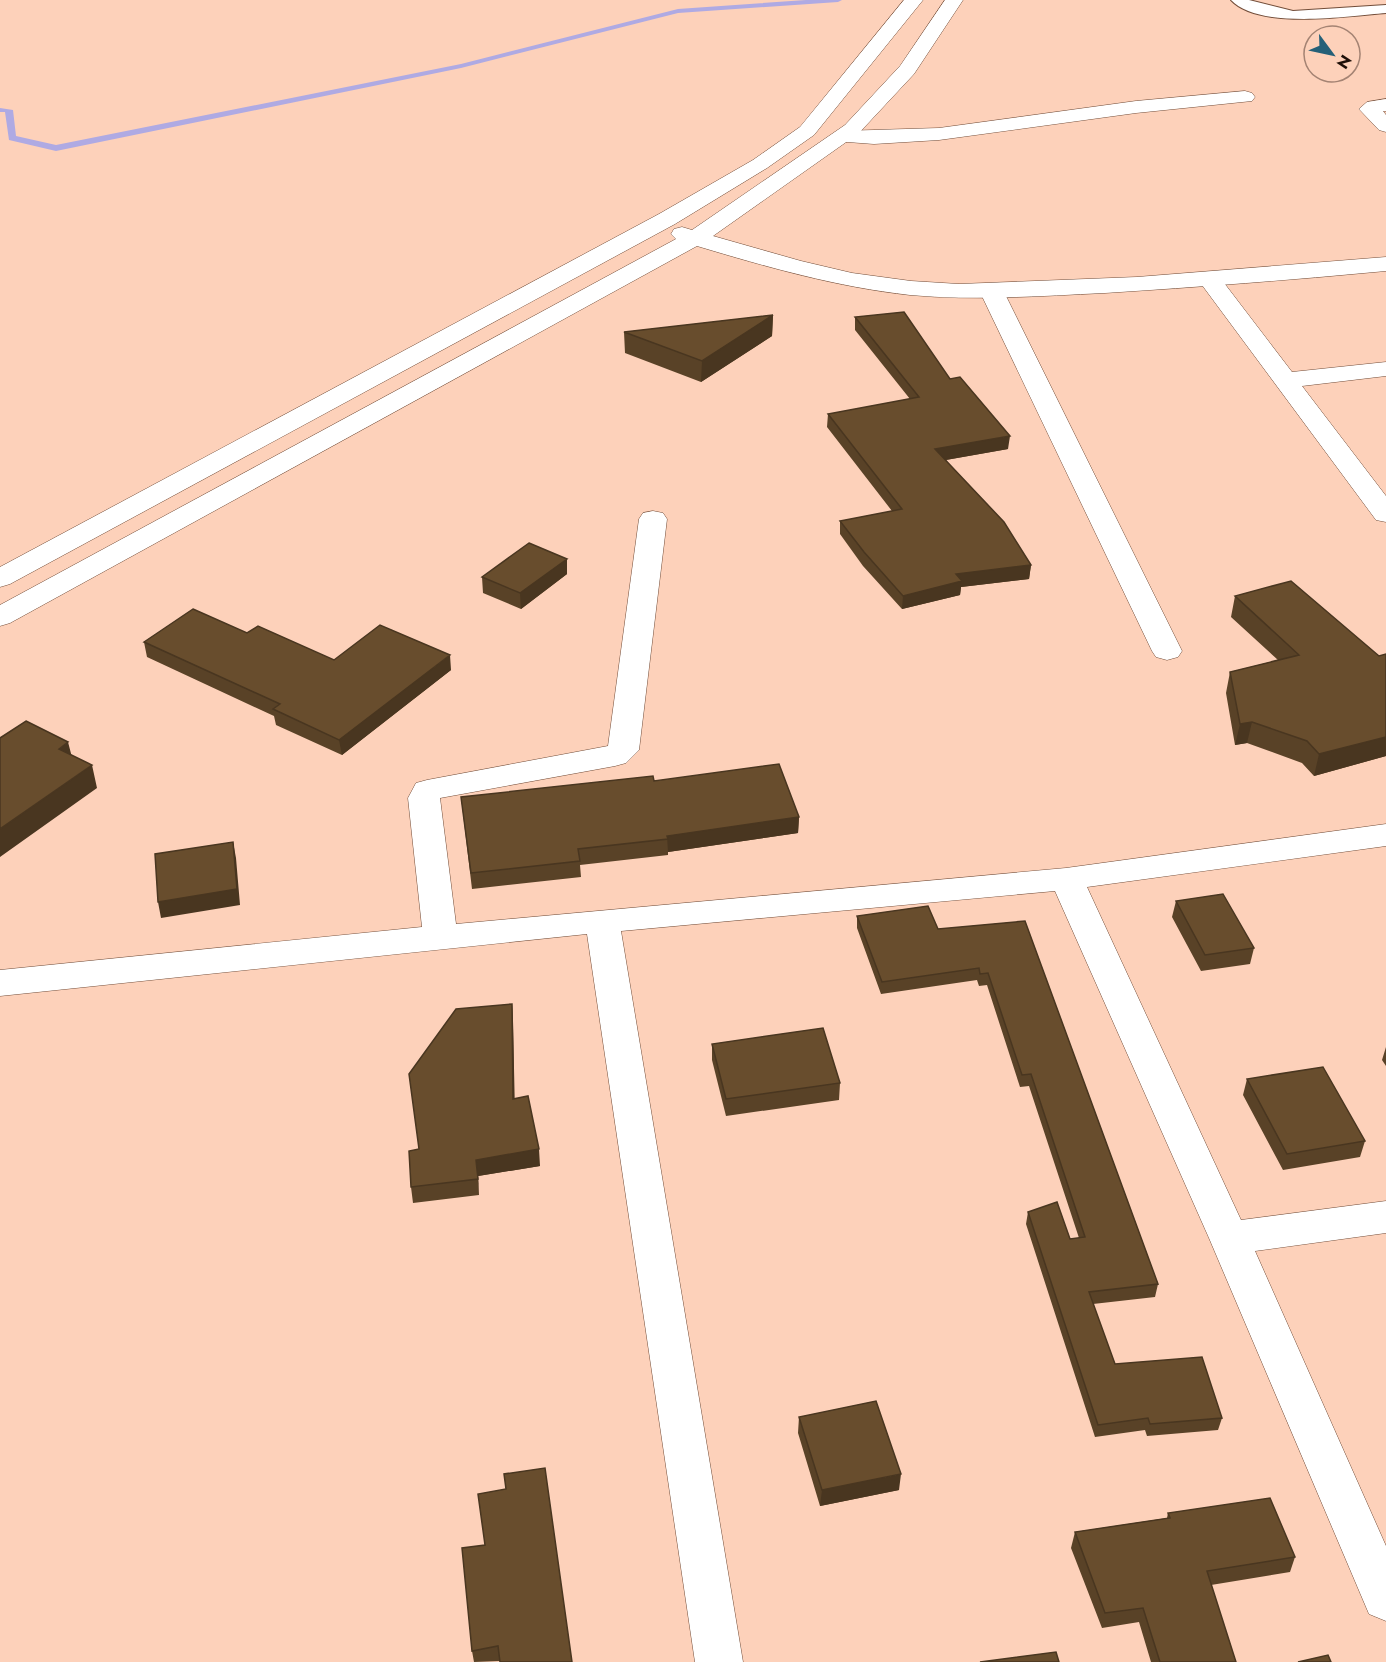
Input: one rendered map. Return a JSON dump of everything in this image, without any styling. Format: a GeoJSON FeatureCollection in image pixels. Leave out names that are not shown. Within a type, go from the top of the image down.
{"type":"FeatureCollection","features":[{"type":"Feature","properties":{"kind":"street"},"geometry":{"type":"LineString","coordinates":[[0,578],[653,226],[760,164],[807,131],[914,0]]}},
{"type":"Feature","properties":{"kind":"street"},"geometry":{"type":"LineString","coordinates":[[0,617],[200,507],[461,369],[695,238],[841,137],[907,70],[954,0]]}},
{"type":"Feature","properties":{"kind":"street"},"geometry":{"type":"LineString","coordinates":[[841,137],[887,140],[930,137],[1162,104],[1245,97]]}},
{"type":"Feature","properties":{"kind":"street"},"geometry":{"type":"LineString","coordinates":[[1386,105],[1369,109],[1386,126]]}},
{"type":"Feature","properties":{"kind":"street"},"geometry":{"type":"LineString","coordinates":[[653,226],[797,268],[910,288],[992,292],[1210,280],[1386,264]]}},
{"type":"Feature","properties":{"kind":"street"},"geometry":{"type":"LineString","coordinates":[[1210,280],[1386,514]]}},
{"type":"Feature","properties":{"kind":"street"},"geometry":{"type":"LineString","coordinates":[[992,292],[1167,651]]}},
{"type":"Feature","properties":{"kind":"street"},"geometry":{"type":"LineString","coordinates":[[1286,380],[1386,369]]}},
{"type":"Feature","properties":{"kind":"street"},"geometry":{"type":"LineString","coordinates":[[441,938],[430,864],[424,798],[427,790],[615,756],[622,750],[653,519]]}},
{"type":"Feature","properties":{"kind":"street"},"geometry":{"type":"LineString","coordinates":[[0,984],[603,921],[1066,879],[1386,835]]}},
{"type":"Feature","properties":{"kind":"street"},"geometry":{"type":"LineString","coordinates":[[1066,879],[1229,1238],[1386,1599]]}},
{"type":"Feature","properties":{"kind":"street"},"geometry":{"type":"LineString","coordinates":[[603,921],[719,1662]]}},
{"type":"Feature","properties":{"kind":"street"},"geometry":{"type":"LineString","coordinates":[[1229,1238],[1386,1217]]}},
{"type":"Feature","properties":{"kind":"lane"},"geometry":{"type":"LineString","coordinates":[[1238,0],[1258,10],[1291,16],[1386,9]]}},
{"type":"Feature","properties":{"kind":"building"},"geometry":{"type":"Polygon","coordinates":[[[904,312],[950,379],[960,377],[1010,436],[935,449],[1004,522],[1031,565],[956,574],[962,581],[903,596],[840,521],[902,509],[828,414],[919,397],[855,317],[904,312]]]}},
{"type":"Feature","properties":{"kind":"building"},"geometry":{"type":"Polygon","coordinates":[[[773,315],[702,361],[624,332],[773,315]]]}},
{"type":"Feature","properties":{"kind":"building"},"geometry":{"type":"Polygon","coordinates":[[[529,543],[567,559],[520,593],[482,577],[529,543]]]}},
{"type":"Feature","properties":{"kind":"building"},"geometry":{"type":"Polygon","coordinates":[[[1291,581],[1379,656],[1386,654],[1386,737],[1319,754],[1307,741],[1252,722],[1240,724],[1230,672],[1299,655],[1235,596],[1291,581]]]}},
{"type":"Feature","properties":{"kind":"building"},"geometry":{"type":"Polygon","coordinates":[[[193,609],[247,633],[258,626],[334,660],[380,625],[450,655],[339,740],[273,709],[280,704],[144,642],[193,609]]]}},
{"type":"Feature","properties":{"kind":"building"},"geometry":{"type":"Polygon","coordinates":[[[26,721],[68,742],[59,749],[92,765],[0,829],[0,738],[26,721]]]}},
{"type":"Feature","properties":{"kind":"building"},"geometry":{"type":"Polygon","coordinates":[[[779,764],[799,817],[667,836],[668,839],[578,849],[580,861],[471,873],[461,797],[653,776],[654,781],[779,764]]]}},
{"type":"Feature","properties":{"kind":"building"},"geometry":{"type":"Polygon","coordinates":[[[233,842],[237,889],[158,902],[155,854],[233,842]]]}},
{"type":"Feature","properties":{"kind":"building"},"geometry":{"type":"Polygon","coordinates":[[[1223,894],[1254,948],[1205,955],[1176,901],[1223,894]]]}},
{"type":"Feature","properties":{"kind":"building"},"geometry":{"type":"Polygon","coordinates":[[[928,906],[938,929],[1025,921],[1158,1284],[1089,1292],[1115,1364],[1202,1357],[1222,1418],[1150,1424],[1148,1418],[1098,1425],[1028,1212],[1057,1202],[1070,1239],[1085,1237],[1031,1074],[1022,1075],[988,973],[980,974],[979,968],[882,982],[857,916],[928,906]]]}},
{"type":"Feature","properties":{"kind":"building"},"geometry":{"type":"Polygon","coordinates":[[[512,1004],[513,1099],[528,1096],[539,1149],[476,1160],[478,1179],[411,1187],[409,1151],[419,1149],[409,1074],[456,1009],[512,1004]]]}},
{"type":"Feature","properties":{"kind":"building"},"geometry":{"type":"Polygon","coordinates":[[[823,1028],[840,1083],[726,1099],[712,1044],[823,1028]]]}},
{"type":"Feature","properties":{"kind":"building"},"geometry":{"type":"Polygon","coordinates":[[[1323,1067],[1365,1141],[1287,1154],[1247,1079],[1323,1067]]]}},
{"type":"Feature","properties":{"kind":"building"},"geometry":{"type":"Polygon","coordinates":[[[876,1401],[901,1474],[822,1490],[799,1417],[876,1401]]]}},
{"type":"Feature","properties":{"kind":"building"},"geometry":{"type":"Polygon","coordinates":[[[545,1468],[572,1662],[500,1662],[498,1646],[472,1651],[462,1548],[485,1545],[478,1494],[506,1489],[504,1474],[545,1468]]]}},
{"type":"Feature","properties":{"kind":"building"},"geometry":{"type":"Polygon","coordinates":[[[1270,1498],[1295,1557],[1207,1571],[1236,1662],[1160,1662],[1143,1608],[1105,1613],[1075,1532],[1170,1518],[1168,1513],[1270,1498]]]}},
{"type":"Feature","properties":{"kind":"building"},"geometry":{"type":"Polygon","coordinates":[[[1056,1652],[1059,1662],[980,1662],[1056,1652]]]}},
{"type":"Feature","properties":{"kind":"building"},"geometry":{"type":"Polygon","coordinates":[[[1328,1655],[1331,1662],[1298,1662],[1328,1655]]]}},
{"type":"Feature","properties":{"kind":"waterway"},"geometry":{"type":"LineString","coordinates":[[0,110],[9,110],[12,138],[56,148],[461,66],[678,11],[838,0]]}}]}
